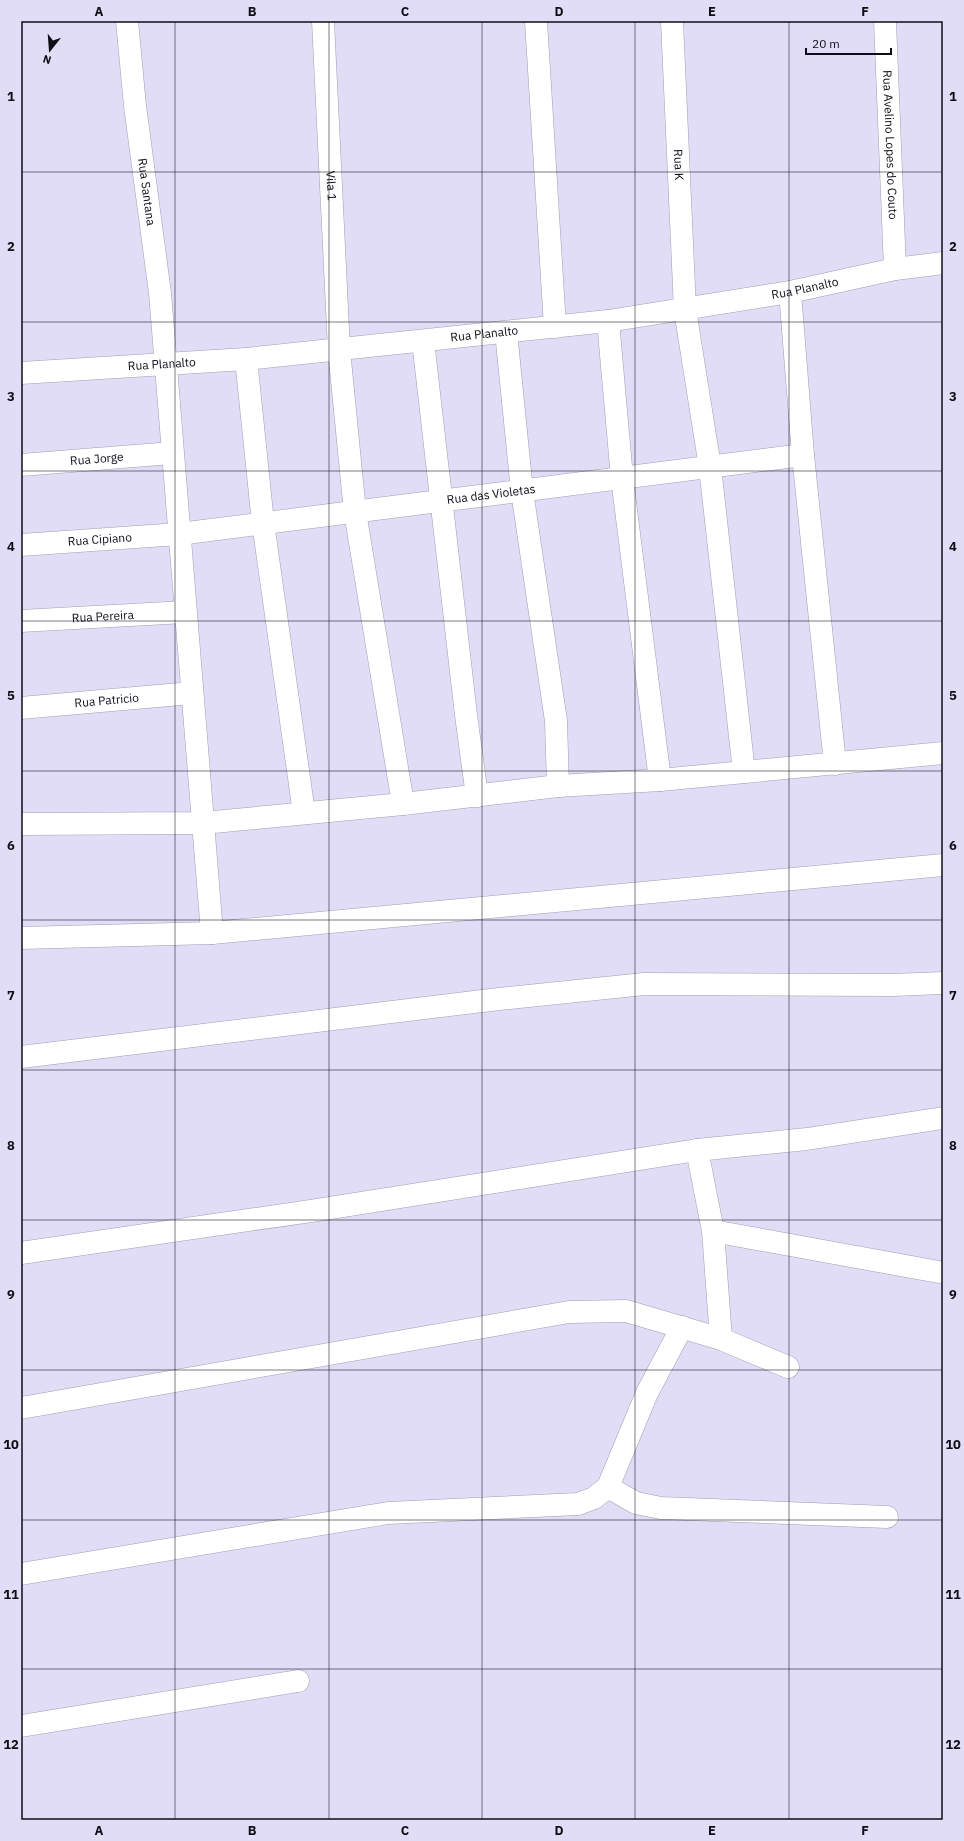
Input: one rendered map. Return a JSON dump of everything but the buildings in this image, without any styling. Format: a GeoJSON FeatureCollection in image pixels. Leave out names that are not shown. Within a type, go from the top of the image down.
{"type":"FeatureCollection","features":[{"type":"Feature","properties":{"kind":"street","name":"Rua Santana"},"geometry":{"type":"LineString","coordinates":[[127,21],[136,106],[160,293],[212,933]]}},
{"type":"Feature","properties":{"kind":"street","name":"Vila 1"},"geometry":{"type":"LineString","coordinates":[[323,21],[339,350],[355,512],[402,804]]}},
{"type":"Feature","properties":{"kind":"street"},"geometry":{"type":"LineString","coordinates":[[536,21],[555,327]]}},
{"type":"Feature","properties":{"kind":"street","name":"Rua K"},"geometry":{"type":"LineString","coordinates":[[672,21],[685,310],[710,467],[744,772]]}},
{"type":"Feature","properties":{"kind":"street","name":"Rua Avelino Lopes do Couto"},"geometry":{"type":"LineString","coordinates":[[885,21],[895,269]]}},
{"type":"Feature","properties":{"kind":"street","name":"Rua Planalto"},"geometry":{"type":"LineString","coordinates":[[21,373],[246,360],[608,321],[685,310],[790,292],[895,269],[943,263]]}},
{"type":"Feature","properties":{"kind":"street"},"geometry":{"type":"LineString","coordinates":[[790,292],[804,455],[835,764]]}},
{"type":"Feature","properties":{"kind":"street"},"geometry":{"type":"LineString","coordinates":[[608,321],[622,478],[660,780]]}},
{"type":"Feature","properties":{"kind":"street"},"geometry":{"type":"LineString","coordinates":[[506,332],[522,491],[556,721],[558,786]]}},
{"type":"Feature","properties":{"kind":"street"},"geometry":{"type":"LineString","coordinates":[[423,341],[466,715],[477,796]]}},
{"type":"Feature","properties":{"kind":"street"},"geometry":{"type":"LineString","coordinates":[[246,360],[263,523],[304,813]]}},
{"type":"Feature","properties":{"kind":"street","name":"Rua Jorge"},"geometry":{"type":"LineString","coordinates":[[21,465],[172,453]]}},
{"type":"Feature","properties":{"kind":"street","name":"Rua das Violetas"},"geometry":{"type":"LineString","coordinates":[[179,534],[804,455]]}},
{"type":"Feature","properties":{"kind":"street","name":"Rua Cipiano"},"geometry":{"type":"LineString","coordinates":[[21,545],[179,534]]}},
{"type":"Feature","properties":{"kind":"street","name":"Rua Pereira"},"geometry":{"type":"LineString","coordinates":[[21,622],[185,612]]}},
{"type":"Feature","properties":{"kind":"street","name":"Rua Patricio"},"geometry":{"type":"LineString","coordinates":[[21,708],[192,693]]}},
{"type":"Feature","properties":{"kind":"street"},"geometry":{"type":"LineString","coordinates":[[21,824],[203,823],[402,804],[558,786],[660,780],[943,753]]}},
{"type":"Feature","properties":{"kind":"street"},"geometry":{"type":"LineString","coordinates":[[21,938],[212,933],[943,865]]}},
{"type":"Feature","properties":{"kind":"street"},"geometry":{"type":"LineString","coordinates":[[21,1057],[499,999],[644,984],[892,985],[943,983]]}},
{"type":"Feature","properties":{"kind":"street"},"geometry":{"type":"LineString","coordinates":[[21,1253],[311,1211],[697,1150],[807,1139],[943,1118]]}},
{"type":"Feature","properties":{"kind":"street"},"geometry":{"type":"LineString","coordinates":[[697,1150],[713,1231],[722,1339]]}},
{"type":"Feature","properties":{"kind":"street"},"geometry":{"type":"LineString","coordinates":[[713,1231],[939,1272]]}},
{"type":"Feature","properties":{"kind":"street"},"geometry":{"type":"LineString","coordinates":[[21,1408],[569,1312],[626,1311],[722,1339],[788,1367]]}},
{"type":"Feature","properties":{"kind":"street"},"geometry":{"type":"LineString","coordinates":[[21,1574],[388,1513],[578,1504],[594,1498],[608,1487],[647,1393],[682,1327]]}},
{"type":"Feature","properties":{"kind":"street"},"geometry":{"type":"LineString","coordinates":[[608,1487],[636,1503],[661,1508],[887,1517]]}},
{"type":"Feature","properties":{"kind":"street"},"geometry":{"type":"LineString","coordinates":[[21,1726],[298,1681]]}}]}
